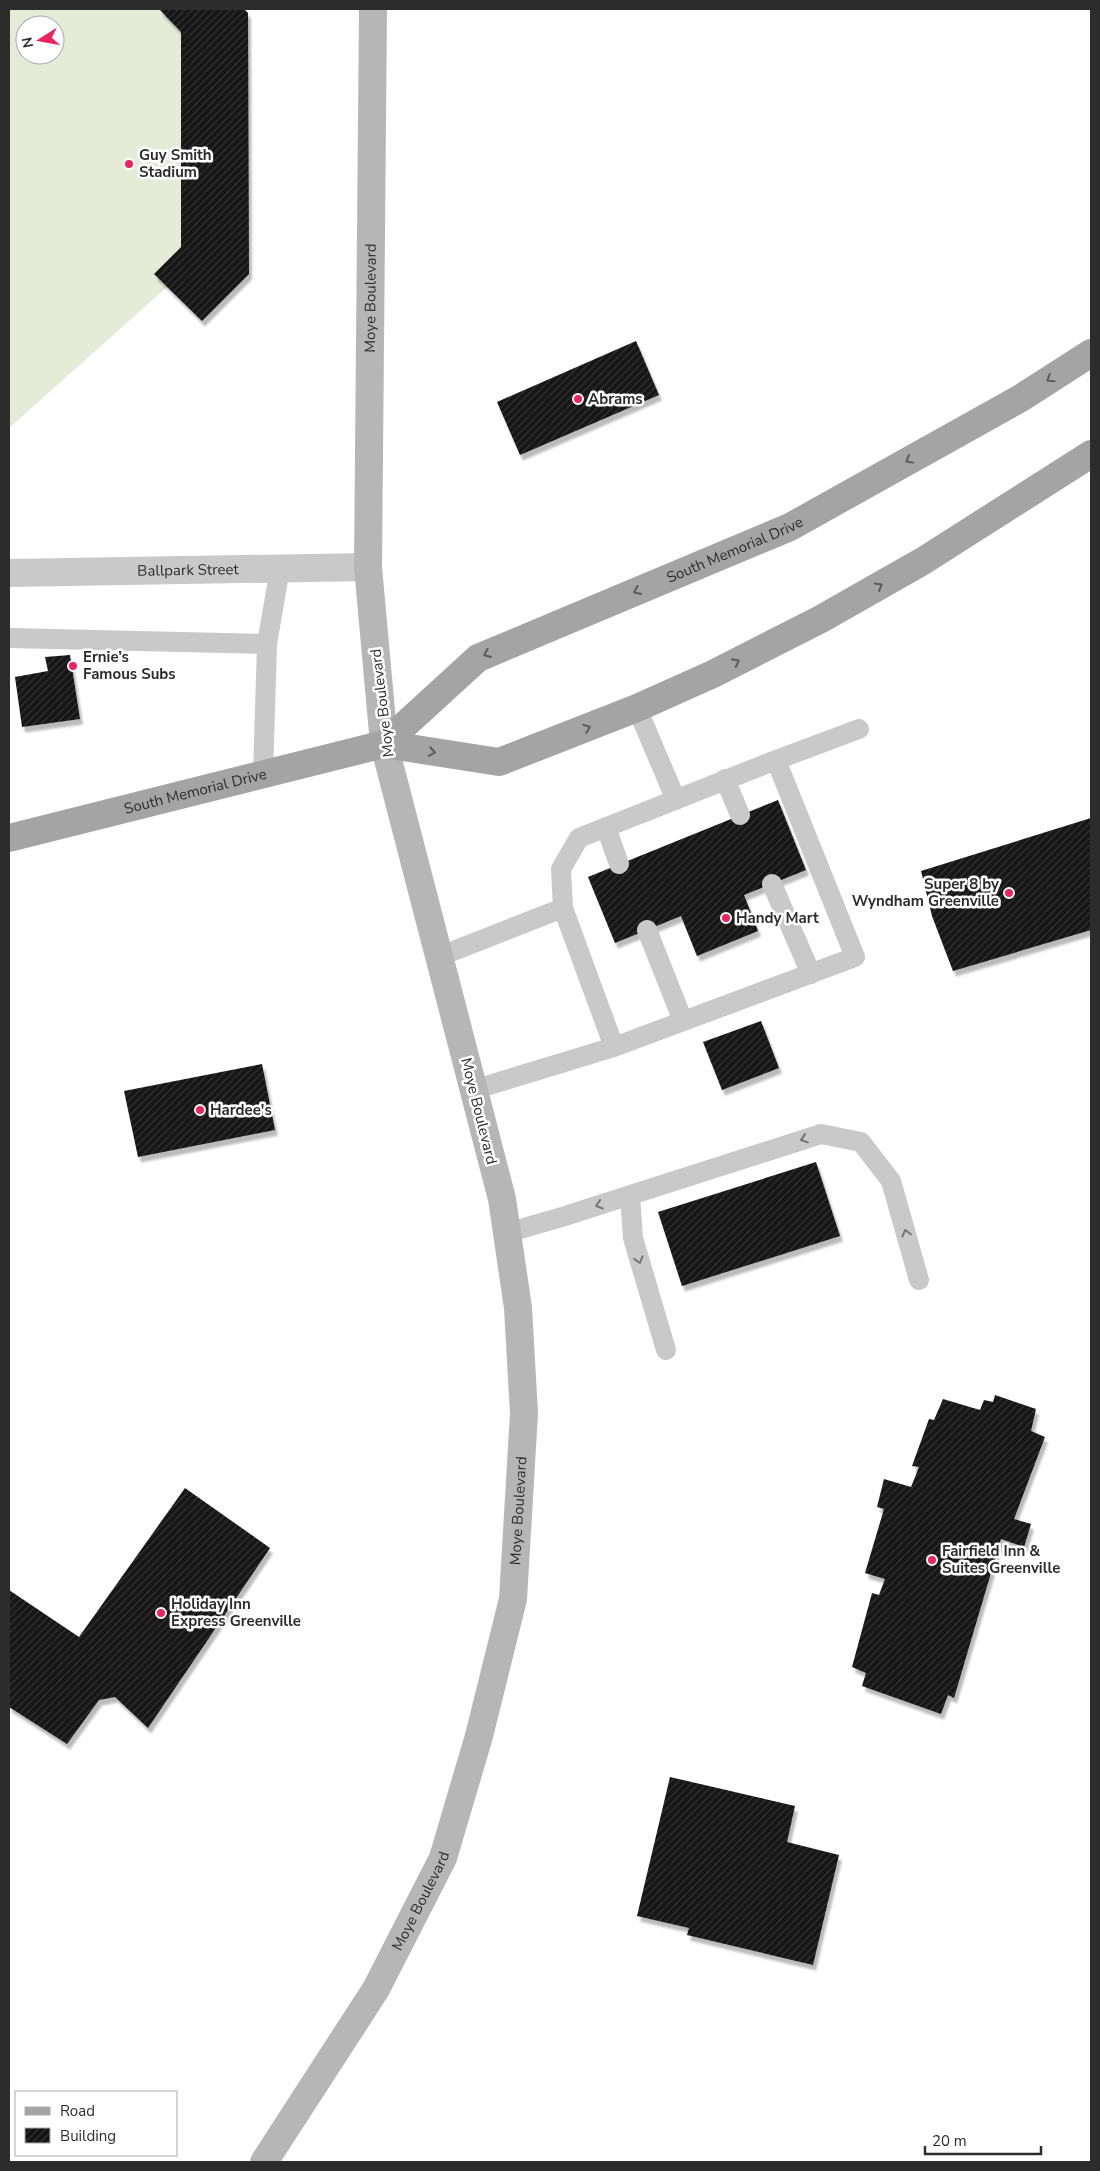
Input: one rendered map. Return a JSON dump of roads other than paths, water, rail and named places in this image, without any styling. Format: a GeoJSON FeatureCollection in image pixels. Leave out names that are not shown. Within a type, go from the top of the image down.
{"type":"FeatureCollection","features":[{"type":"Feature","properties":{"kind":"main road","name":"Moye Boulevard"},"geometry":{"type":"LineString","coordinates":[[264,2162],[376,1989],[443,1858],[479,1736],[513,1599],[524,1413],[518,1308],[502,1199],[384,744],[368,567],[373,9]]}},
{"type":"Feature","properties":{"kind":"main road","name":"South Memorial Drive"},"geometry":{"type":"LineString","coordinates":[[384,744],[478,658],[790,526],[1021,398],[1091,353]]}},
{"type":"Feature","properties":{"kind":"main road","name":"South Memorial Drive"},"geometry":{"type":"LineString","coordinates":[[9,838],[384,744],[499,762],[638,708],[713,674],[821,619],[923,561],[1091,454]]}},
{"type":"Feature","properties":{"kind":"street","name":"Ballpark Street"},"geometry":{"type":"LineString","coordinates":[[9,573],[368,567]]}},
{"type":"Feature","properties":{"kind":"lane"},"geometry":{"type":"LineString","coordinates":[[264,775],[267,644],[280,568]]}},
{"type":"Feature","properties":{"kind":"lane"},"geometry":{"type":"LineString","coordinates":[[9,638],[267,644]]}},
{"type":"Feature","properties":{"kind":"lane"},"geometry":{"type":"LineString","coordinates":[[638,708],[676,800]]}},
{"type":"Feature","properties":{"kind":"lane"},"geometry":{"type":"LineString","coordinates":[[614,1047],[563,908],[561,869],[579,838],[726,779],[859,729]]}},
{"type":"Feature","properties":{"kind":"lane"},"geometry":{"type":"LineString","coordinates":[[473,1090],[614,1047],[855,957],[776,760]]}},
{"type":"Feature","properties":{"kind":"lane"},"geometry":{"type":"LineString","coordinates":[[726,779],[740,815]]}},
{"type":"Feature","properties":{"kind":"lane"},"geometry":{"type":"LineString","coordinates":[[606,827],[620,864]]}},
{"type":"Feature","properties":{"kind":"lane"},"geometry":{"type":"LineString","coordinates":[[772,884],[811,974]]}},
{"type":"Feature","properties":{"kind":"lane"},"geometry":{"type":"LineString","coordinates":[[438,957],[563,908]]}},
{"type":"Feature","properties":{"kind":"lane"},"geometry":{"type":"LineString","coordinates":[[647,930],[683,1021]]}},
{"type":"Feature","properties":{"kind":"lane"},"geometry":{"type":"LineString","coordinates":[[507,1232],[820,1134],[861,1142],[891,1181],[918,1280]]}},
{"type":"Feature","properties":{"kind":"lane"},"geometry":{"type":"LineString","coordinates":[[630,1195],[632,1238],[666,1350]]}},
{"type":"Feature","properties":{"kind":"place","name":"Guy Smith Stadium"},"geometry":{"type":"Point","coordinates":[129,164]}},
{"type":"Feature","properties":{"kind":"place","name":"Abrams"},"geometry":{"type":"Point","coordinates":[578,399]}},
{"type":"Feature","properties":{"kind":"place","name":"Ernie’s Famous Subs"},"geometry":{"type":"Point","coordinates":[73,666]}},
{"type":"Feature","properties":{"kind":"place","name":"Super 8 by Wyndham Greenville"},"geometry":{"type":"Point","coordinates":[1009,893]}},
{"type":"Feature","properties":{"kind":"place","name":"Handy Mart"},"geometry":{"type":"Point","coordinates":[726,918]}},
{"type":"Feature","properties":{"kind":"place","name":"Hardee's"},"geometry":{"type":"Point","coordinates":[200,1110]}},
{"type":"Feature","properties":{"kind":"place","name":"Fairfield Inn & Suites Greenville"},"geometry":{"type":"Point","coordinates":[932,1560]}},
{"type":"Feature","properties":{"kind":"place","name":"Holiday Inn Express Greenville"},"geometry":{"type":"Point","coordinates":[161,1613]}}]}
